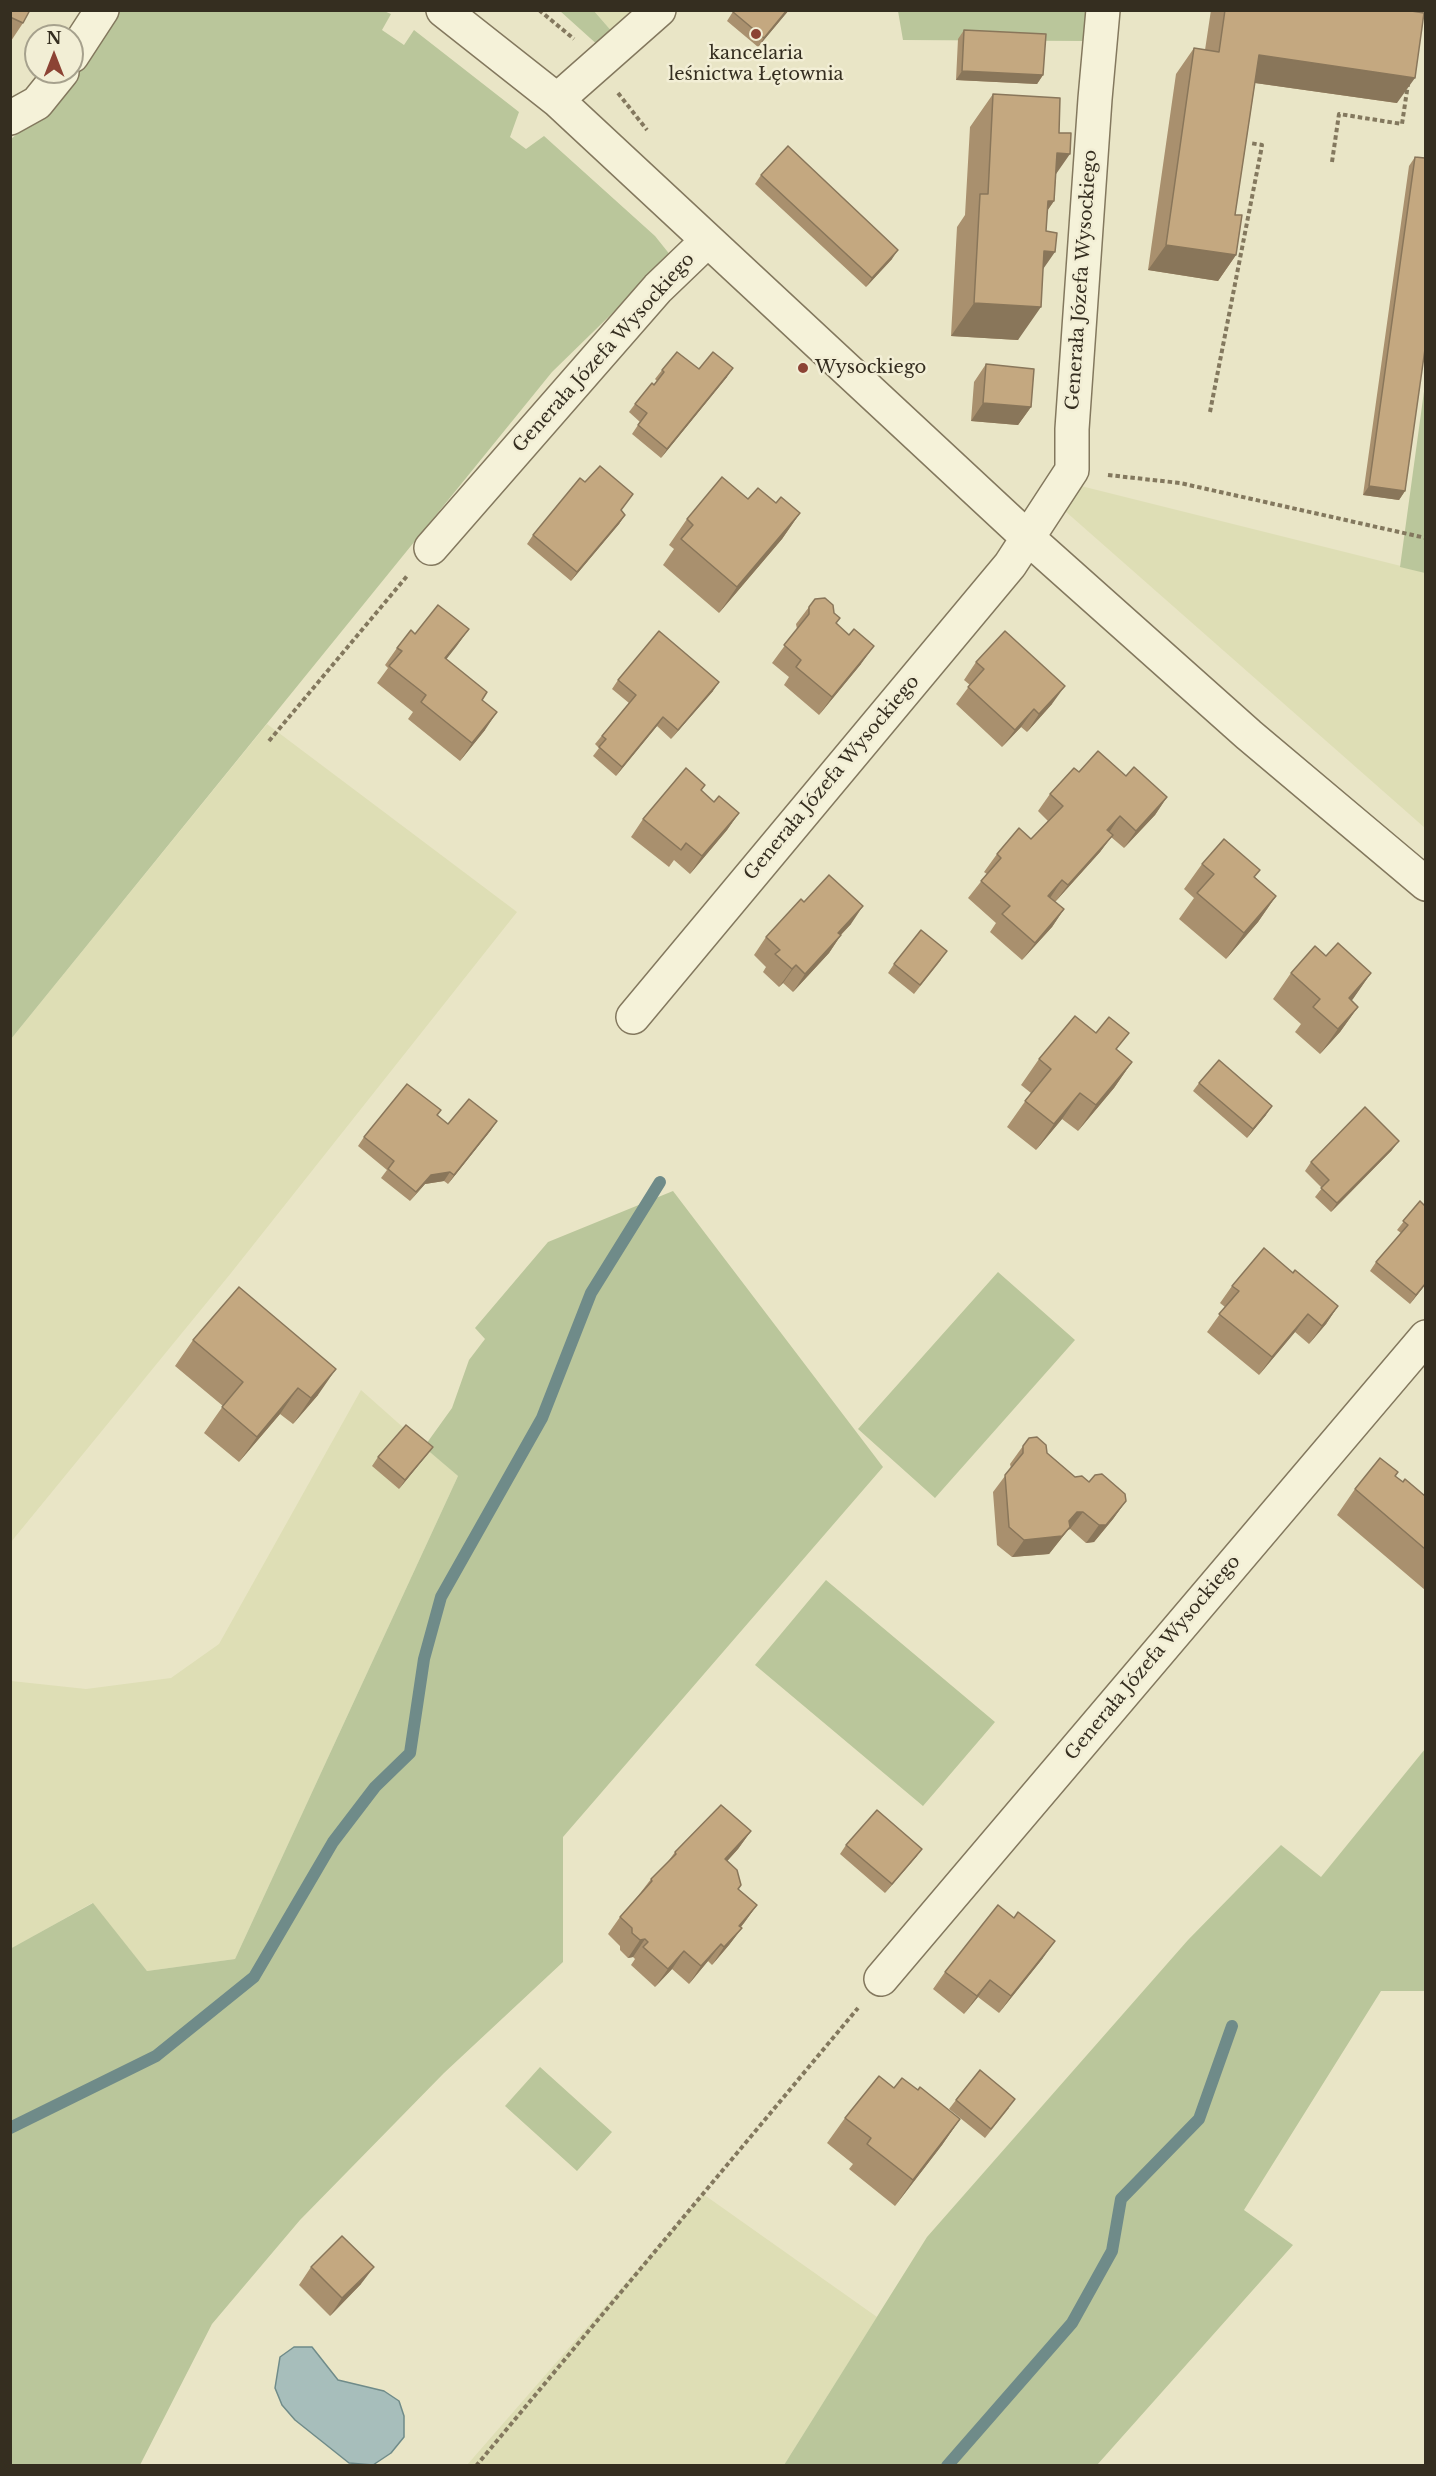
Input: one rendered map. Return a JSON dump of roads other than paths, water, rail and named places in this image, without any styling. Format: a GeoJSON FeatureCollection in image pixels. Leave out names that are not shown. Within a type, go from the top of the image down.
{"type":"FeatureCollection","features":[{"type":"Feature","properties":{"kind":"street"},"geometry":{"type":"LineString","coordinates":[[84,38],[102,10]]}},
{"type":"Feature","properties":{"kind":"street","name":"Generała Józefa Wysockiego"},"geometry":{"type":"LineString","coordinates":[[443,10],[557,100],[1028,538],[1249,735],[1425,885]]}},
{"type":"Feature","properties":{"kind":"street"},"geometry":{"type":"LineString","coordinates":[[557,100],[659,10]]}},
{"type":"Feature","properties":{"kind":"street","name":"Generała Józefa Wysockiego"},"geometry":{"type":"LineString","coordinates":[[633,1017],[1010,565],[1072,470],[1072,429],[1103,10]]}},
{"type":"Feature","properties":{"kind":"street"},"geometry":{"type":"LineString","coordinates":[[10,118],[37,103],[52,84]]}},
{"type":"Feature","properties":{"kind":"street","name":"Generała Józefa Wysockiego"},"geometry":{"type":"LineString","coordinates":[[431,548],[658,288],[707,241]]}},
{"type":"Feature","properties":{"kind":"street","name":"Generała Józefa Wysockiego"},"geometry":{"type":"LineString","coordinates":[[881,1979],[1425,1337]]}},
{"type":"Feature","properties":{"kind":"water"},"geometry":{"type":"Polygon","coordinates":[[[294,2347],[312,2347],[338,2380],[384,2391],[399,2401],[404,2416],[404,2437],[391,2453],[373,2465],[349,2463],[295,2420],[282,2405],[275,2388],[280,2357],[294,2347]]]}},
{"type":"Feature","properties":{"kind":"waterway"},"geometry":{"type":"LineString","coordinates":[[10,2128],[156,2056],[254,1977],[333,1842],[375,1787],[410,1753],[424,1659],[441,1597],[542,1418],[591,1293],[660,1182]]}},
{"type":"Feature","properties":{"kind":"waterway"},"geometry":{"type":"LineString","coordinates":[[947,2466],[1072,2323],[1112,2251],[1121,2199],[1199,2119],[1232,2026]]}},
{"type":"Feature","properties":{"kind":"place","name":"kancelaria leśnictwa Łętownia"},"geometry":{"type":"Point","coordinates":[756,34]}},
{"type":"Feature","properties":{"kind":"place","name":"Wysockiego"},"geometry":{"type":"Point","coordinates":[803,368]}}]}
